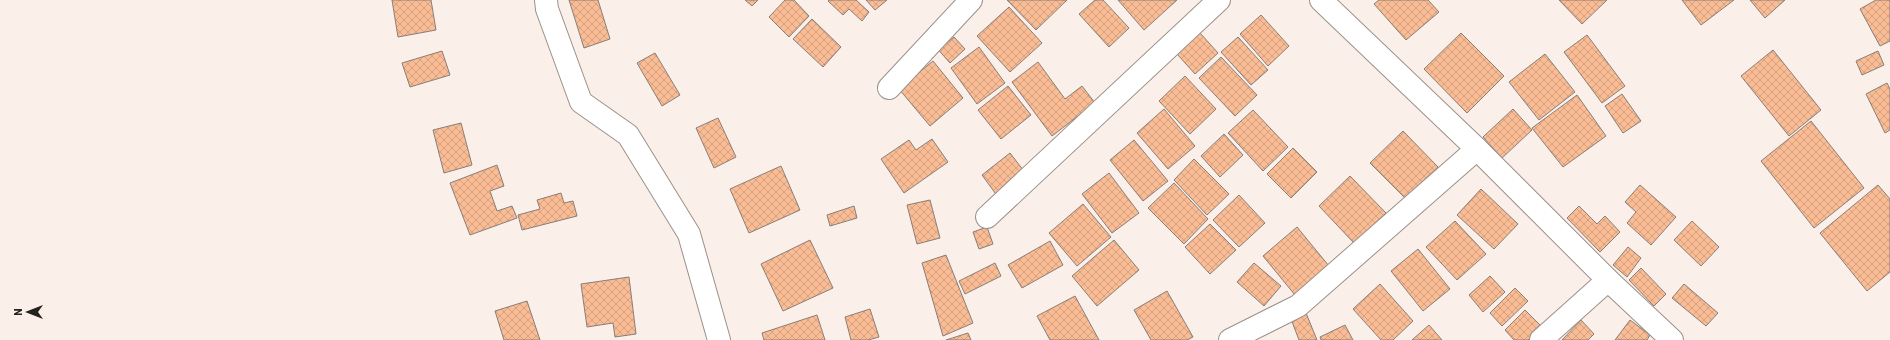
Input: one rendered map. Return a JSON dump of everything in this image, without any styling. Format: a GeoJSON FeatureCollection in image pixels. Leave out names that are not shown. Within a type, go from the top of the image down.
{"type":"FeatureCollection","features":[{"type":"Feature","properties":{"kind":"street"},"geometry":{"type":"LineString","coordinates":[[546,0],[547,9],[581,102],[628,135],[689,234],[719,340]]}},
{"type":"Feature","properties":{"kind":"street"},"geometry":{"type":"LineString","coordinates":[[889,88],[971,0]]}},
{"type":"Feature","properties":{"kind":"street"},"geometry":{"type":"LineString","coordinates":[[987,217],[1220,0]]}},
{"type":"Feature","properties":{"kind":"street"},"geometry":{"type":"LineString","coordinates":[[1321,0],[1477,149],[1608,280],[1672,340]]}},
{"type":"Feature","properties":{"kind":"street"},"geometry":{"type":"LineString","coordinates":[[1230,340],[1298,306],[1477,149]]}},
{"type":"Feature","properties":{"kind":"street"},"geometry":{"type":"LineString","coordinates":[[1541,340],[1608,280]]}},
{"type":"Feature","properties":{"kind":"building"},"geometry":{"type":"Polygon","coordinates":[[[392,0],[431,0],[436,30],[398,37],[392,0]]]}},
{"type":"Feature","properties":{"kind":"building"},"geometry":{"type":"Polygon","coordinates":[[[569,0],[598,0],[610,39],[584,48],[569,0]]]}},
{"type":"Feature","properties":{"kind":"building"},"geometry":{"type":"Polygon","coordinates":[[[745,0],[758,0],[752,6],[745,0]]]}},
{"type":"Feature","properties":{"kind":"building"},"geometry":{"type":"Polygon","coordinates":[[[785,0],[794,0],[809,16],[789,37],[769,17],[785,0]]]}},
{"type":"Feature","properties":{"kind":"building"},"geometry":{"type":"Polygon","coordinates":[[[856,0],[869,12],[862,21],[849,9],[843,15],[828,1],[856,0]]]}},
{"type":"Feature","properties":{"kind":"building"},"geometry":{"type":"Polygon","coordinates":[[[866,0],[887,0],[875,10],[866,0]]]}},
{"type":"Feature","properties":{"kind":"building"},"geometry":{"type":"Polygon","coordinates":[[[1007,0],[1067,0],[1036,30],[1007,0]]]}},
{"type":"Feature","properties":{"kind":"building"},"geometry":{"type":"Polygon","coordinates":[[[1095,0],[1103,0],[1129,28],[1109,47],[1079,14],[1095,0]]]}},
{"type":"Feature","properties":{"kind":"building"},"geometry":{"type":"Polygon","coordinates":[[[1118,0],[1177,0],[1144,30],[1118,0]]]}},
{"type":"Feature","properties":{"kind":"building"},"geometry":{"type":"Polygon","coordinates":[[[1379,0],[1428,0],[1439,12],[1406,40],[1374,4],[1379,0]]]}},
{"type":"Feature","properties":{"kind":"building"},"geometry":{"type":"Polygon","coordinates":[[[1559,0],[1607,0],[1582,24],[1559,0]]]}},
{"type":"Feature","properties":{"kind":"building"},"geometry":{"type":"Polygon","coordinates":[[[1682,0],[1734,0],[1701,25],[1682,0]]]}},
{"type":"Feature","properties":{"kind":"building"},"geometry":{"type":"Polygon","coordinates":[[[1750,0],[1785,0],[1765,18],[1750,0]]]}},
{"type":"Feature","properties":{"kind":"building"},"geometry":{"type":"Polygon","coordinates":[[[1876,0],[1890,0],[1890,41],[1880,46],[1860,9],[1876,0]]]}},
{"type":"Feature","properties":{"kind":"building"},"geometry":{"type":"Polygon","coordinates":[[[1009,7],[1042,43],[1010,72],[977,36],[1009,7]]]}},
{"type":"Feature","properties":{"kind":"building"},"geometry":{"type":"Polygon","coordinates":[[[1261,15],[1289,46],[1268,66],[1240,34],[1261,15]]]}},
{"type":"Feature","properties":{"kind":"building"},"geometry":{"type":"Polygon","coordinates":[[[812,19],[841,47],[823,67],[793,39],[812,19]]]}},
{"type":"Feature","properties":{"kind":"building"},"geometry":{"type":"Polygon","coordinates":[[[1200,33],[1218,53],[1195,74],[1177,54],[1200,33]]]}},
{"type":"Feature","properties":{"kind":"building"},"geometry":{"type":"Polygon","coordinates":[[[1461,33],[1504,76],[1467,113],[1424,69],[1461,33]]]}},
{"type":"Feature","properties":{"kind":"building"},"geometry":{"type":"Polygon","coordinates":[[[1587,35],[1625,86],[1602,103],[1564,52],[1587,35]]]}},
{"type":"Feature","properties":{"kind":"building"},"geometry":{"type":"Polygon","coordinates":[[[954,37],[965,49],[950,63],[935,46],[944,38],[948,42],[954,37]]]}},
{"type":"Feature","properties":{"kind":"building"},"geometry":{"type":"Polygon","coordinates":[[[1238,37],[1268,70],[1251,85],[1221,52],[1238,37]]]}},
{"type":"Feature","properties":{"kind":"building"},"geometry":{"type":"Polygon","coordinates":[[[979,47],[1005,83],[977,104],[951,68],[979,47]]]}},
{"type":"Feature","properties":{"kind":"building"},"geometry":{"type":"Polygon","coordinates":[[[1773,50],[1821,110],[1789,136],[1741,76],[1773,50]]]}},
{"type":"Feature","properties":{"kind":"building"},"geometry":{"type":"Polygon","coordinates":[[[442,51],[450,75],[410,87],[402,63],[442,51]]]}},
{"type":"Feature","properties":{"kind":"building"},"geometry":{"type":"Polygon","coordinates":[[[1878,51],[1884,65],[1862,75],[1856,61],[1878,51]]]}},
{"type":"Feature","properties":{"kind":"building"},"geometry":{"type":"Polygon","coordinates":[[[655,53],[680,95],[662,106],[637,63],[655,53]]]}},
{"type":"Feature","properties":{"kind":"building"},"geometry":{"type":"Polygon","coordinates":[[[1545,54],[1575,92],[1539,120],[1509,82],[1545,54]]]}},
{"type":"Feature","properties":{"kind":"building"},"geometry":{"type":"Polygon","coordinates":[[[1221,57],[1257,95],[1235,116],[1199,78],[1221,57]]]}},
{"type":"Feature","properties":{"kind":"building"},"geometry":{"type":"Polygon","coordinates":[[[933,61],[963,98],[930,126],[899,89],[933,61]]]}},
{"type":"Feature","properties":{"kind":"building"},"geometry":{"type":"Polygon","coordinates":[[[1038,62],[1065,99],[1082,86],[1095,103],[1052,136],[1012,82],[1038,62]]]}},
{"type":"Feature","properties":{"kind":"building"},"geometry":{"type":"Polygon","coordinates":[[[1185,76],[1216,109],[1190,134],[1159,101],[1185,76]]]}},
{"type":"Feature","properties":{"kind":"building"},"geometry":{"type":"Polygon","coordinates":[[[1887,83],[1890,89],[1890,130],[1885,133],[1866,94],[1887,83]]]}},
{"type":"Feature","properties":{"kind":"building"},"geometry":{"type":"Polygon","coordinates":[[[1008,86],[1031,115],[1001,139],[978,110],[1008,86]]]}},
{"type":"Feature","properties":{"kind":"building"},"geometry":{"type":"Polygon","coordinates":[[[1622,94],[1641,121],[1623,133],[1605,106],[1622,94]]]}},
{"type":"Feature","properties":{"kind":"building"},"geometry":{"type":"Polygon","coordinates":[[[1577,95],[1606,136],[1563,167],[1532,128],[1577,95]]]}},
{"type":"Feature","properties":{"kind":"building"},"geometry":{"type":"Polygon","coordinates":[[[1164,109],[1195,146],[1168,169],[1137,133],[1164,109]]]}},
{"type":"Feature","properties":{"kind":"building"},"geometry":{"type":"Polygon","coordinates":[[[1513,109],[1532,130],[1502,158],[1483,137],[1513,109]]]}},
{"type":"Feature","properties":{"kind":"building"},"geometry":{"type":"Polygon","coordinates":[[[1253,110],[1288,147],[1263,171],[1228,133],[1253,110]]]}},
{"type":"Feature","properties":{"kind":"building"},"geometry":{"type":"Polygon","coordinates":[[[718,118],[736,157],[714,168],[696,128],[718,118]]]}},
{"type":"Feature","properties":{"kind":"building"},"geometry":{"type":"Polygon","coordinates":[[[1811,121],[1864,188],[1814,228],[1761,161],[1811,121]]]}},
{"type":"Feature","properties":{"kind":"building"},"geometry":{"type":"Polygon","coordinates":[[[461,123],[472,165],[444,173],[433,130],[461,123]]]}},
{"type":"Feature","properties":{"kind":"building"},"geometry":{"type":"Polygon","coordinates":[[[1403,131],[1438,167],[1405,198],[1370,163],[1403,131]]]}},
{"type":"Feature","properties":{"kind":"building"},"geometry":{"type":"Polygon","coordinates":[[[1224,134],[1243,155],[1220,177],[1201,156],[1224,134]]]}},
{"type":"Feature","properties":{"kind":"building"},"geometry":{"type":"Polygon","coordinates":[[[932,139],[948,162],[904,193],[881,159],[909,140],[916,150],[932,139]]]}},
{"type":"Feature","properties":{"kind":"building"},"geometry":{"type":"Polygon","coordinates":[[[1134,140],[1168,181],[1143,201],[1110,160],[1134,140]]]}},
{"type":"Feature","properties":{"kind":"building"},"geometry":{"type":"Polygon","coordinates":[[[1293,148],[1317,172],[1291,198],[1267,174],[1293,148]]]}},
{"type":"Feature","properties":{"kind":"building"},"geometry":{"type":"Polygon","coordinates":[[[1010,153],[1027,175],[998,197],[982,175],[1010,153]]]}},
{"type":"Feature","properties":{"kind":"building"},"geometry":{"type":"Polygon","coordinates":[[[1194,159],[1229,194],[1207,215],[1174,180],[1194,159]]]}},
{"type":"Feature","properties":{"kind":"building"},"geometry":{"type":"Polygon","coordinates":[[[497,165],[504,186],[490,191],[497,211],[512,206],[517,218],[470,235],[450,183],[497,165]]]}},
{"type":"Feature","properties":{"kind":"building"},"geometry":{"type":"Polygon","coordinates":[[[781,166],[800,210],[749,233],[730,189],[781,166]]]}},
{"type":"Feature","properties":{"kind":"building"},"geometry":{"type":"Polygon","coordinates":[[[1109,173],[1139,213],[1112,233],[1082,194],[1109,173]]]}},
{"type":"Feature","properties":{"kind":"building"},"geometry":{"type":"Polygon","coordinates":[[[1350,176],[1386,213],[1354,243],[1319,206],[1350,176]]]}},
{"type":"Feature","properties":{"kind":"building"},"geometry":{"type":"Polygon","coordinates":[[[1174,183],[1208,219],[1184,244],[1148,208],[1174,183]]]}},
{"type":"Feature","properties":{"kind":"building"},"geometry":{"type":"Polygon","coordinates":[[[1640,185],[1676,217],[1651,245],[1627,223],[1636,212],[1625,202],[1640,185]]]}},
{"type":"Feature","properties":{"kind":"building"},"geometry":{"type":"Polygon","coordinates":[[[1878,185],[1890,199],[1890,272],[1867,291],[1820,233],[1878,185]]]}},
{"type":"Feature","properties":{"kind":"building"},"geometry":{"type":"Polygon","coordinates":[[[1481,189],[1518,224],[1494,249],[1457,215],[1481,189]]]}},
{"type":"Feature","properties":{"kind":"building"},"geometry":{"type":"Polygon","coordinates":[[[561,193],[564,203],[573,201],[577,216],[522,230],[518,215],[540,209],[537,200],[561,193]]]}},
{"type":"Feature","properties":{"kind":"building"},"geometry":{"type":"Polygon","coordinates":[[[1239,195],[1265,223],[1239,247],[1213,220],[1239,195]]]}},
{"type":"Feature","properties":{"kind":"building"},"geometry":{"type":"Polygon","coordinates":[[[930,200],[940,238],[917,244],[907,205],[930,200]]]}},
{"type":"Feature","properties":{"kind":"building"},"geometry":{"type":"Polygon","coordinates":[[[1083,204],[1111,237],[1077,266],[1049,233],[1083,204]]]}},
{"type":"Feature","properties":{"kind":"building"},"geometry":{"type":"Polygon","coordinates":[[[854,206],[857,218],[830,226],[827,215],[854,206]]]}},
{"type":"Feature","properties":{"kind":"building"},"geometry":{"type":"Polygon","coordinates":[[[1579,206],[1597,224],[1605,216],[1620,232],[1600,252],[1567,218],[1579,206]]]}},
{"type":"Feature","properties":{"kind":"building"},"geometry":{"type":"Polygon","coordinates":[[[1455,221],[1486,254],[1457,280],[1426,247],[1455,221]]]}},
{"type":"Feature","properties":{"kind":"building"},"geometry":{"type":"Polygon","coordinates":[[[1692,221],[1719,247],[1701,266],[1674,240],[1692,221]]]}},
{"type":"Feature","properties":{"kind":"building"},"geometry":{"type":"Polygon","coordinates":[[[1210,224],[1236,250],[1210,274],[1185,247],[1210,224]]]}},
{"type":"Feature","properties":{"kind":"building"},"geometry":{"type":"Polygon","coordinates":[[[987,227],[993,244],[979,249],[973,232],[987,227]]]}},
{"type":"Feature","properties":{"kind":"building"},"geometry":{"type":"Polygon","coordinates":[[[1297,227],[1329,266],[1295,295],[1263,256],[1297,227]]]}},
{"type":"Feature","properties":{"kind":"building"},"geometry":{"type":"Polygon","coordinates":[[[810,240],[833,288],[783,311],[761,264],[810,240]]]}},
{"type":"Feature","properties":{"kind":"building"},"geometry":{"type":"Polygon","coordinates":[[[1114,240],[1139,270],[1097,306],[1072,276],[1114,240]]]}},
{"type":"Feature","properties":{"kind":"building"},"geometry":{"type":"Polygon","coordinates":[[[1050,241],[1063,265],[1022,288],[1008,265],[1050,241]]]}},
{"type":"Feature","properties":{"kind":"building"},"geometry":{"type":"Polygon","coordinates":[[[1628,247],[1641,258],[1627,277],[1613,265],[1628,247]]]}},
{"type":"Feature","properties":{"kind":"building"},"geometry":{"type":"Polygon","coordinates":[[[1418,249],[1450,289],[1423,311],[1391,271],[1418,249]]]}},
{"type":"Feature","properties":{"kind":"building"},"geometry":{"type":"Polygon","coordinates":[[[946,255],[973,323],[943,336],[922,263],[946,255]]]}},
{"type":"Feature","properties":{"kind":"building"},"geometry":{"type":"Polygon","coordinates":[[[995,263],[1001,276],[965,294],[959,281],[995,263]]]}},
{"type":"Feature","properties":{"kind":"building"},"geometry":{"type":"Polygon","coordinates":[[[1254,263],[1281,286],[1264,306],[1237,282],[1254,263]]]}},
{"type":"Feature","properties":{"kind":"building"},"geometry":{"type":"Polygon","coordinates":[[[1641,268],[1666,294],[1654,306],[1629,280],[1641,268]]]}},
{"type":"Feature","properties":{"kind":"building"},"geometry":{"type":"Polygon","coordinates":[[[1490,276],[1505,292],[1483,312],[1469,295],[1490,276]]]}},
{"type":"Feature","properties":{"kind":"building"},"geometry":{"type":"Polygon","coordinates":[[[629,277],[636,334],[615,337],[613,323],[587,327],[581,284],[629,277]]]}},
{"type":"Feature","properties":{"kind":"building"},"geometry":{"type":"Polygon","coordinates":[[[1380,284],[1413,321],[1393,340],[1381,340],[1353,309],[1380,284]]]}},
{"type":"Feature","properties":{"kind":"building"},"geometry":{"type":"Polygon","coordinates":[[[1684,284],[1718,313],[1706,326],[1672,298],[1684,284]]]}},
{"type":"Feature","properties":{"kind":"building"},"geometry":{"type":"Polygon","coordinates":[[[1515,288],[1528,301],[1502,326],[1490,313],[1515,288]]]}},
{"type":"Feature","properties":{"kind":"building"},"geometry":{"type":"Polygon","coordinates":[[[1167,291],[1193,337],[1187,340],[1151,340],[1134,310],[1167,291]]]}},
{"type":"Feature","properties":{"kind":"building"},"geometry":{"type":"Polygon","coordinates":[[[1075,296],[1099,340],[1050,340],[1037,316],[1075,296]]]}},
{"type":"Feature","properties":{"kind":"building"},"geometry":{"type":"Polygon","coordinates":[[[527,301],[540,340],[504,340],[495,311],[527,301]]]}},
{"type":"Feature","properties":{"kind":"building"},"geometry":{"type":"Polygon","coordinates":[[[870,309],[879,337],[868,340],[851,340],[845,317],[870,309]]]}},
{"type":"Feature","properties":{"kind":"building"},"geometry":{"type":"Polygon","coordinates":[[[1525,310],[1542,327],[1528,340],[1514,340],[1505,330],[1525,310]]]}},
{"type":"Feature","properties":{"kind":"building"},"geometry":{"type":"Polygon","coordinates":[[[1306,313],[1317,340],[1299,340],[1291,319],[1306,313]]]}},
{"type":"Feature","properties":{"kind":"building"},"geometry":{"type":"Polygon","coordinates":[[[817,315],[825,340],[764,340],[762,333],[817,315]]]}},
{"type":"Feature","properties":{"kind":"building"},"geometry":{"type":"Polygon","coordinates":[[[1581,320],[1594,334],[1588,340],[1562,340],[1581,320]]]}},
{"type":"Feature","properties":{"kind":"building"},"geometry":{"type":"Polygon","coordinates":[[[1630,320],[1650,335],[1647,340],[1615,340],[1630,320]]]}},
{"type":"Feature","properties":{"kind":"building"},"geometry":{"type":"Polygon","coordinates":[[[1345,325],[1353,340],[1321,340],[1320,337],[1345,325]]]}},
{"type":"Feature","properties":{"kind":"building"},"geometry":{"type":"Polygon","coordinates":[[[1429,325],[1442,340],[1412,340],[1429,325]]]}},
{"type":"Feature","properties":{"kind":"building"},"geometry":{"type":"Polygon","coordinates":[[[968,333],[971,340],[946,340],[968,333]]]}}]}
